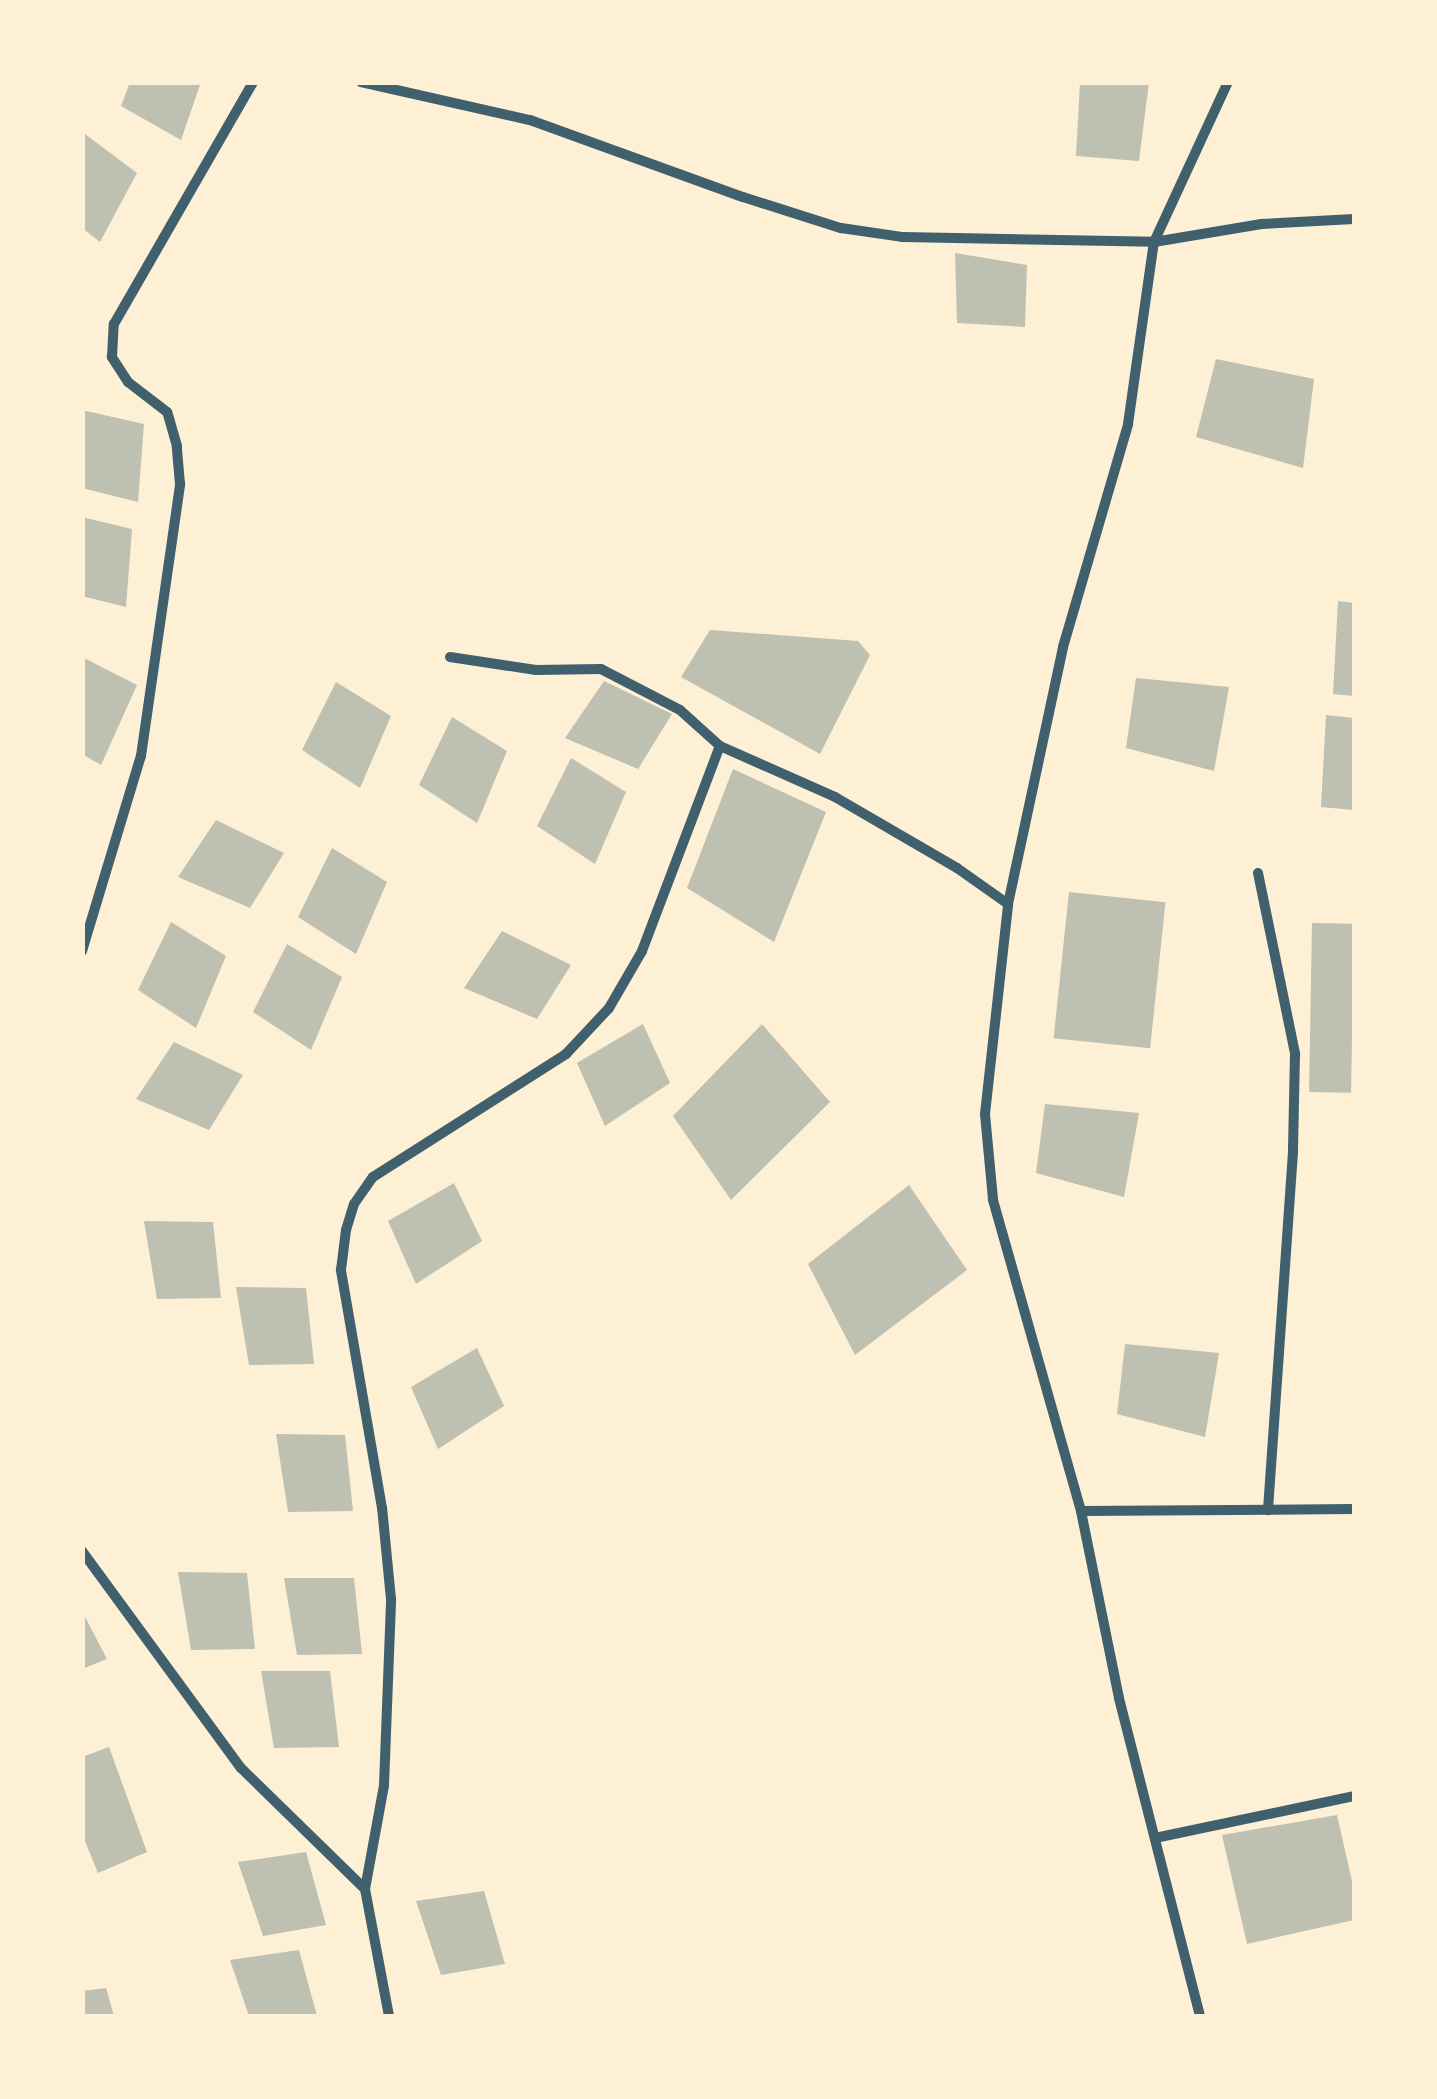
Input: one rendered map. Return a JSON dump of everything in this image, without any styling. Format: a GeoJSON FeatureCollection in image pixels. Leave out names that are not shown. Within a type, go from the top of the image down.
{"type":"FeatureCollection","features":[{"type":"Feature","properties":{"kind":"street"},"geometry":{"type":"LineString","coordinates":[[82,950],[107,880],[141,756],[157,669],[180,484],[177,446],[166,412],[128,382],[112,357],[114,324],[253,82]]}},
{"type":"Feature","properties":{"kind":"street"},"geometry":{"type":"LineString","coordinates":[[361,82],[530,120],[743,198],[841,228],[903,237],[1154,242],[1261,224],[1354,220]]}},
{"type":"Feature","properties":{"kind":"street"},"geometry":{"type":"LineString","coordinates":[[1200,2016],[1118,1698],[1081,1511],[993,1199],[984,1114],[1008,904],[1063,646],[1128,424],[1154,242],[1228,82]]}},
{"type":"Feature","properties":{"kind":"street"},"geometry":{"type":"LineString","coordinates":[[450,657],[536,670],[601,669],[680,710],[720,746],[835,797],[956,868],[1008,904]]}},
{"type":"Feature","properties":{"kind":"street"},"geometry":{"type":"LineString","coordinates":[[388,2016],[365,1889],[384,1785],[391,1600],[382,1508],[342,1270],[346,1230],[354,1204],[373,1177],[566,1054],[609,1008],[642,950],[720,746]]}},
{"type":"Feature","properties":{"kind":"street"},"geometry":{"type":"LineString","coordinates":[[1258,873],[1295,1054],[1293,1152],[1268,1510]]}},
{"type":"Feature","properties":{"kind":"street"},"geometry":{"type":"LineString","coordinates":[[1081,1511],[1354,1508]]}},
{"type":"Feature","properties":{"kind":"street"},"geometry":{"type":"LineString","coordinates":[[82,1551],[241,1768],[365,1889]]}},
{"type":"Feature","properties":{"kind":"street"},"geometry":{"type":"LineString","coordinates":[[1155,1838],[1354,1796]]}},
{"type":"Feature","properties":{"kind":"building"},"geometry":{"type":"Polygon","coordinates":[[[130,82],[201,82],[181,140],[121,106],[130,82]]]}},
{"type":"Feature","properties":{"kind":"building"},"geometry":{"type":"Polygon","coordinates":[[[1080,82],[1149,82],[1139,161],[1076,156],[1080,82]]]}},
{"type":"Feature","properties":{"kind":"building"},"geometry":{"type":"Polygon","coordinates":[[[85,134],[137,173],[100,242],[82,228],[85,134]]]}},
{"type":"Feature","properties":{"kind":"building"},"geometry":{"type":"Polygon","coordinates":[[[955,253],[1027,265],[1025,327],[957,323],[955,253]]]}},
{"type":"Feature","properties":{"kind":"building"},"geometry":{"type":"Polygon","coordinates":[[[1216,359],[1314,379],[1303,468],[1196,437],[1216,359]]]}},
{"type":"Feature","properties":{"kind":"building"},"geometry":{"type":"Polygon","coordinates":[[[82,410],[144,424],[138,502],[82,488],[82,410]]]}},
{"type":"Feature","properties":{"kind":"building"},"geometry":{"type":"Polygon","coordinates":[[[82,517],[132,529],[126,607],[82,596],[82,517]]]}},
{"type":"Feature","properties":{"kind":"building"},"geometry":{"type":"Polygon","coordinates":[[[1338,601],[1354,603],[1354,696],[1333,694],[1338,601]]]}},
{"type":"Feature","properties":{"kind":"building"},"geometry":{"type":"Polygon","coordinates":[[[710,630],[858,641],[870,655],[820,754],[681,677],[710,630]]]}},
{"type":"Feature","properties":{"kind":"building"},"geometry":{"type":"Polygon","coordinates":[[[82,657],[137,685],[101,765],[82,754],[82,657]]]}},
{"type":"Feature","properties":{"kind":"building"},"geometry":{"type":"Polygon","coordinates":[[[1136,678],[1229,687],[1214,771],[1126,748],[1136,678]]]}},
{"type":"Feature","properties":{"kind":"building"},"geometry":{"type":"Polygon","coordinates":[[[604,681],[672,714],[638,769],[565,738],[604,681]]]}},
{"type":"Feature","properties":{"kind":"building"},"geometry":{"type":"Polygon","coordinates":[[[336,682],[391,716],[360,788],[302,750],[336,682]]]}},
{"type":"Feature","properties":{"kind":"building"},"geometry":{"type":"Polygon","coordinates":[[[1326,715],[1354,718],[1354,810],[1321,807],[1326,715]]]}},
{"type":"Feature","properties":{"kind":"building"},"geometry":{"type":"Polygon","coordinates":[[[452,717],[507,751],[477,823],[419,785],[452,717]]]}},
{"type":"Feature","properties":{"kind":"building"},"geometry":{"type":"Polygon","coordinates":[[[571,758],[626,792],[595,864],[537,826],[571,758]]]}},
{"type":"Feature","properties":{"kind":"building"},"geometry":{"type":"Polygon","coordinates":[[[733,769],[826,812],[774,942],[687,888],[733,769]]]}},
{"type":"Feature","properties":{"kind":"building"},"geometry":{"type":"Polygon","coordinates":[[[216,820],[284,853],[250,908],[178,877],[216,820]]]}},
{"type":"Feature","properties":{"kind":"building"},"geometry":{"type":"Polygon","coordinates":[[[332,848],[387,882],[356,954],[298,917],[332,848]]]}},
{"type":"Feature","properties":{"kind":"building"},"geometry":{"type":"Polygon","coordinates":[[[1069,892],[1165,902],[1150,1048],[1054,1038],[1069,892]]]}},
{"type":"Feature","properties":{"kind":"building"},"geometry":{"type":"Polygon","coordinates":[[[171,922],[226,956],[196,1028],[138,990],[171,922]]]}},
{"type":"Feature","properties":{"kind":"building"},"geometry":{"type":"Polygon","coordinates":[[[1312,923],[1354,924],[1351,1093],[1309,1092],[1312,923]]]}},
{"type":"Feature","properties":{"kind":"building"},"geometry":{"type":"Polygon","coordinates":[[[502,931],[571,965],[537,1019],[464,988],[502,931]]]}},
{"type":"Feature","properties":{"kind":"building"},"geometry":{"type":"Polygon","coordinates":[[[287,944],[342,977],[311,1050],[253,1012],[287,944]]]}},
{"type":"Feature","properties":{"kind":"building"},"geometry":{"type":"Polygon","coordinates":[[[643,1024],[670,1083],[605,1126],[577,1063],[643,1024]]]}},
{"type":"Feature","properties":{"kind":"building"},"geometry":{"type":"Polygon","coordinates":[[[762,1024],[830,1102],[731,1200],[673,1116],[762,1024]]]}},
{"type":"Feature","properties":{"kind":"building"},"geometry":{"type":"Polygon","coordinates":[[[174,1042],[243,1075],[209,1130],[136,1099],[174,1042]]]}},
{"type":"Feature","properties":{"kind":"building"},"geometry":{"type":"Polygon","coordinates":[[[1045,1104],[1139,1113],[1124,1197],[1036,1173],[1045,1104]]]}},
{"type":"Feature","properties":{"kind":"building"},"geometry":{"type":"Polygon","coordinates":[[[454,1183],[482,1241],[416,1284],[388,1221],[454,1183]]]}},
{"type":"Feature","properties":{"kind":"building"},"geometry":{"type":"Polygon","coordinates":[[[909,1185],[967,1270],[855,1355],[808,1264],[909,1185]]]}},
{"type":"Feature","properties":{"kind":"building"},"geometry":{"type":"Polygon","coordinates":[[[144,1221],[213,1222],[221,1298],[157,1299],[144,1221]]]}},
{"type":"Feature","properties":{"kind":"building"},"geometry":{"type":"Polygon","coordinates":[[[236,1287],[306,1288],[314,1364],[249,1365],[236,1287]]]}},
{"type":"Feature","properties":{"kind":"building"},"geometry":{"type":"Polygon","coordinates":[[[1125,1344],[1219,1353],[1205,1437],[1117,1414],[1125,1344]]]}},
{"type":"Feature","properties":{"kind":"building"},"geometry":{"type":"Polygon","coordinates":[[[477,1348],[504,1406],[438,1449],[411,1387],[477,1348]]]}},
{"type":"Feature","properties":{"kind":"building"},"geometry":{"type":"Polygon","coordinates":[[[276,1434],[345,1435],[353,1511],[288,1512],[276,1434]]]}},
{"type":"Feature","properties":{"kind":"building"},"geometry":{"type":"Polygon","coordinates":[[[178,1572],[247,1573],[255,1649],[191,1650],[178,1572]]]}},
{"type":"Feature","properties":{"kind":"building"},"geometry":{"type":"Polygon","coordinates":[[[284,1578],[354,1578],[362,1654],[297,1655],[284,1578]]]}},
{"type":"Feature","properties":{"kind":"building"},"geometry":{"type":"Polygon","coordinates":[[[82,1611],[107,1659],[82,1669],[82,1611]]]}},
{"type":"Feature","properties":{"kind":"building"},"geometry":{"type":"Polygon","coordinates":[[[261,1671],[330,1671],[339,1747],[274,1748],[261,1671]]]}},
{"type":"Feature","properties":{"kind":"building"},"geometry":{"type":"Polygon","coordinates":[[[109,1747],[147,1852],[98,1873],[82,1834],[82,1757],[109,1747]]]}},
{"type":"Feature","properties":{"kind":"building"},"geometry":{"type":"Polygon","coordinates":[[[1337,1815],[1354,1890],[1354,1920],[1247,1944],[1222,1835],[1337,1815]]]}},
{"type":"Feature","properties":{"kind":"building"},"geometry":{"type":"Polygon","coordinates":[[[306,1852],[326,1925],[263,1936],[238,1862],[306,1852]]]}},
{"type":"Feature","properties":{"kind":"building"},"geometry":{"type":"Polygon","coordinates":[[[484,1891],[505,1964],[441,1975],[416,1901],[484,1891]]]}},
{"type":"Feature","properties":{"kind":"building"},"geometry":{"type":"Polygon","coordinates":[[[299,1950],[317,2016],[249,2016],[230,1960],[299,1950]]]}},
{"type":"Feature","properties":{"kind":"building"},"geometry":{"type":"Polygon","coordinates":[[[106,1988],[114,2016],[82,2016],[82,1991],[106,1988]]]}}]}
